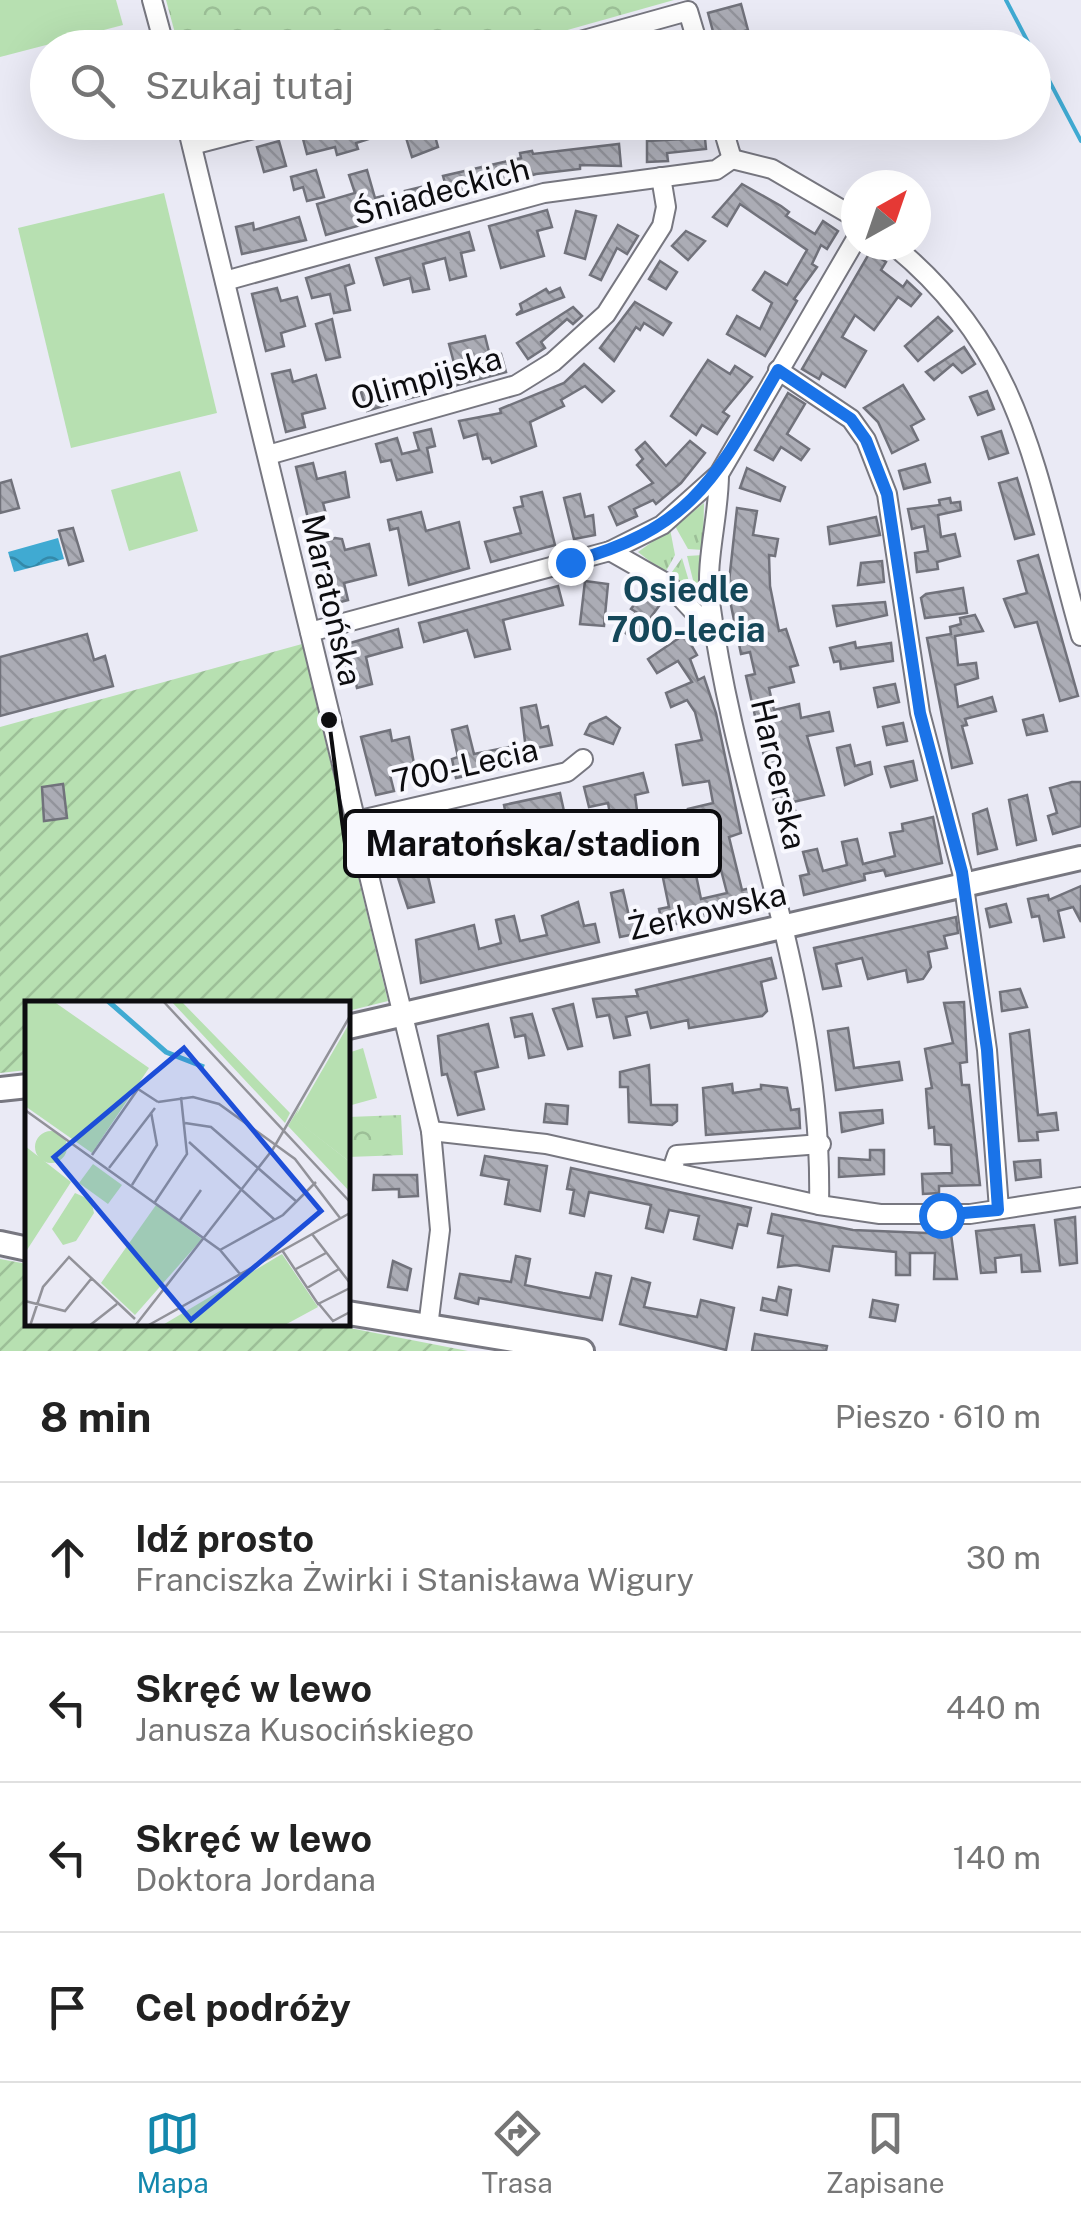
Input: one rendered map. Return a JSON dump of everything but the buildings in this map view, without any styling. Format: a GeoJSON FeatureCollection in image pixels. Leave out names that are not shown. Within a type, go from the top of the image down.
{"type":"FeatureCollection","features":[{"type":"Feature","properties":{"kind":"street"},"geometry":{"type":"LineString","coordinates":[[152,0],[160,30]]}},
{"type":"Feature","properties":{"kind":"street"},"geometry":{"type":"LineString","coordinates":[[620,30],[688,11],[694,30]]}},
{"type":"Feature","properties":{"kind":"street","name":"Maratońska"},"geometry":{"type":"LineString","coordinates":[[190,140],[431,1131],[440,1230],[428,1328]]}},
{"type":"Feature","properties":{"kind":"street"},"geometry":{"type":"LineString","coordinates":[[192,146],[214,140]]}},
{"type":"Feature","properties":{"kind":"street"},"geometry":{"type":"LineString","coordinates":[[726,140],[732,159],[772,169],[841,209]]}},
{"type":"Feature","properties":{"kind":"street","name":"Śniadeckich"},"geometry":{"type":"LineString","coordinates":[[225,280],[544,193],[716,170],[732,159]]}},
{"type":"Feature","properties":{"kind":"street","name":"Olimpijska"},"geometry":{"type":"LineString","coordinates":[[268,456],[516,385],[553,362],[606,314],[662,226],[666,207],[660,177]]}},
{"type":"Feature","properties":{"kind":"street"},"geometry":{"type":"LineString","coordinates":[[310,632],[610,551],[662,525],[718,474],[843,260]]}},
{"type":"Feature","properties":{"kind":"street"},"geometry":{"type":"LineString","coordinates":[[908,260],[962,312],[1010,391],[1081,636]]}},
{"type":"Feature","properties":{"kind":"street"},"geometry":{"type":"LineString","coordinates":[[778,370],[851,419],[880,470],[891,515],[920,713],[964,886],[987,1050],[998,1210]]}},
{"type":"Feature","properties":{"kind":"street","name":"Harcerska"},"geometry":{"type":"LineString","coordinates":[[718,474],[709,587],[749,786],[803,1008],[820,1144],[818,1205]]}},
{"type":"Feature","properties":{"kind":"street"},"geometry":{"type":"LineString","coordinates":[[610,551],[668,584],[717,637]]}},
{"type":"Feature","properties":{"kind":"street","name":"700-Lecia"},"geometry":{"type":"LineString","coordinates":[[356,821],[567,772],[583,759]]}},
{"type":"Feature","properties":{"kind":"street","name":"Żerkowska"},"geometry":{"type":"LineString","coordinates":[[350,1027],[1081,858]]}},
{"type":"Feature","properties":{"kind":"street"},"geometry":{"type":"LineString","coordinates":[[0,1088],[25,1086]]}},
{"type":"Feature","properties":{"kind":"street"},"geometry":{"type":"LineString","coordinates":[[431,1131],[546,1144],[818,1205],[904,1216],[998,1210],[1081,1197]]}},
{"type":"Feature","properties":{"kind":"street"},"geometry":{"type":"LineString","coordinates":[[672,1170],[677,1155],[820,1144]]}},
{"type":"Feature","properties":{"kind":"street"},"geometry":{"type":"LineString","coordinates":[[0,1244],[25,1248]]}},
{"type":"Feature","properties":{"kind":"street"},"geometry":{"type":"LineString","coordinates":[[350,1313],[582,1351]]}},
{"type":"Feature","properties":{"kind":"green space"},"geometry":{"type":"Polygon","coordinates":[[[0,0],[116,0],[123,25],[104,30],[30,30],[30,49],[0,57],[0,0]]]}},
{"type":"Feature","properties":{"kind":"green space"},"geometry":{"type":"Polygon","coordinates":[[[166,0],[674,0],[567,30],[174,30],[166,0]]]}},
{"type":"Feature","properties":{"kind":"green space"},"geometry":{"type":"Polygon","coordinates":[[[164,193],[217,413],[71,448],[18,228],[164,193]]]}},
{"type":"Feature","properties":{"kind":"green space"},"geometry":{"type":"Polygon","coordinates":[[[180,471],[198,531],[129,551],[111,490],[180,471]]]}},
{"type":"Feature","properties":{"kind":"green space"},"geometry":{"type":"Polygon","coordinates":[[[704,503],[703,550],[688,549],[675,526],[704,503]]]}},
{"type":"Feature","properties":{"kind":"green space"},"geometry":{"type":"Polygon","coordinates":[[[670,529],[675,555],[665,573],[638,552],[670,529]]]}},
{"type":"Feature","properties":{"kind":"green space"},"geometry":{"type":"Polygon","coordinates":[[[703,555],[699,597],[695,598],[669,576],[682,558],[691,588],[695,588],[687,556],[703,555]]]}},
{"type":"Feature","properties":{"kind":"green space"},"geometry":{"type":"Polygon","coordinates":[[[302,644],[388,1001],[350,1010],[350,1001],[25,1001],[25,1070],[0,1073],[0,727],[302,644]]]}},
{"type":"Feature","properties":{"kind":"green space"},"geometry":{"type":"Polygon","coordinates":[[[363,1048],[377,1098],[350,1105],[350,1052],[363,1048]]]}},
{"type":"Feature","properties":{"kind":"green space"},"geometry":{"type":"Polygon","coordinates":[[[401,1115],[403,1155],[350,1157],[350,1117],[401,1115]]]}},
{"type":"Feature","properties":{"kind":"green space"},"geometry":{"type":"Polygon","coordinates":[[[0,1259],[25,1264],[25,1326],[339,1326],[468,1351],[0,1351],[0,1259]]]}},
{"type":"Feature","properties":{"kind":"water"},"geometry":{"type":"Polygon","coordinates":[[[58,538],[64,559],[14,572],[8,552],[58,538]]]}},
{"type":"Feature","properties":{"kind":"waterway"},"geometry":{"type":"LineString","coordinates":[[1006,0],[1022,30]]}},
{"type":"Feature","properties":{"kind":"waterway"},"geometry":{"type":"LineString","coordinates":[[1051,84],[1081,141]]}},
{"type":"Feature","properties":{"kind":"place","name":"Maratońska/stadion"},"geometry":{"type":"Point","coordinates":[329,720]}},
{"type":"Feature","properties":{"kind":"district","name":"Osiedle 700-lecia"},"geometry":{"type":"Point","coordinates":[686,609]}},
{"type":"Feature","properties":{"kind":"route"},"geometry":{"type":"LineString","coordinates":[[570,562],[624,546],[685,508],[718,474],[778,370],[851,419],[866,440],[887,494],[920,713],[962,872],[992,1099],[998,1210],[941,1215]]}}]}
